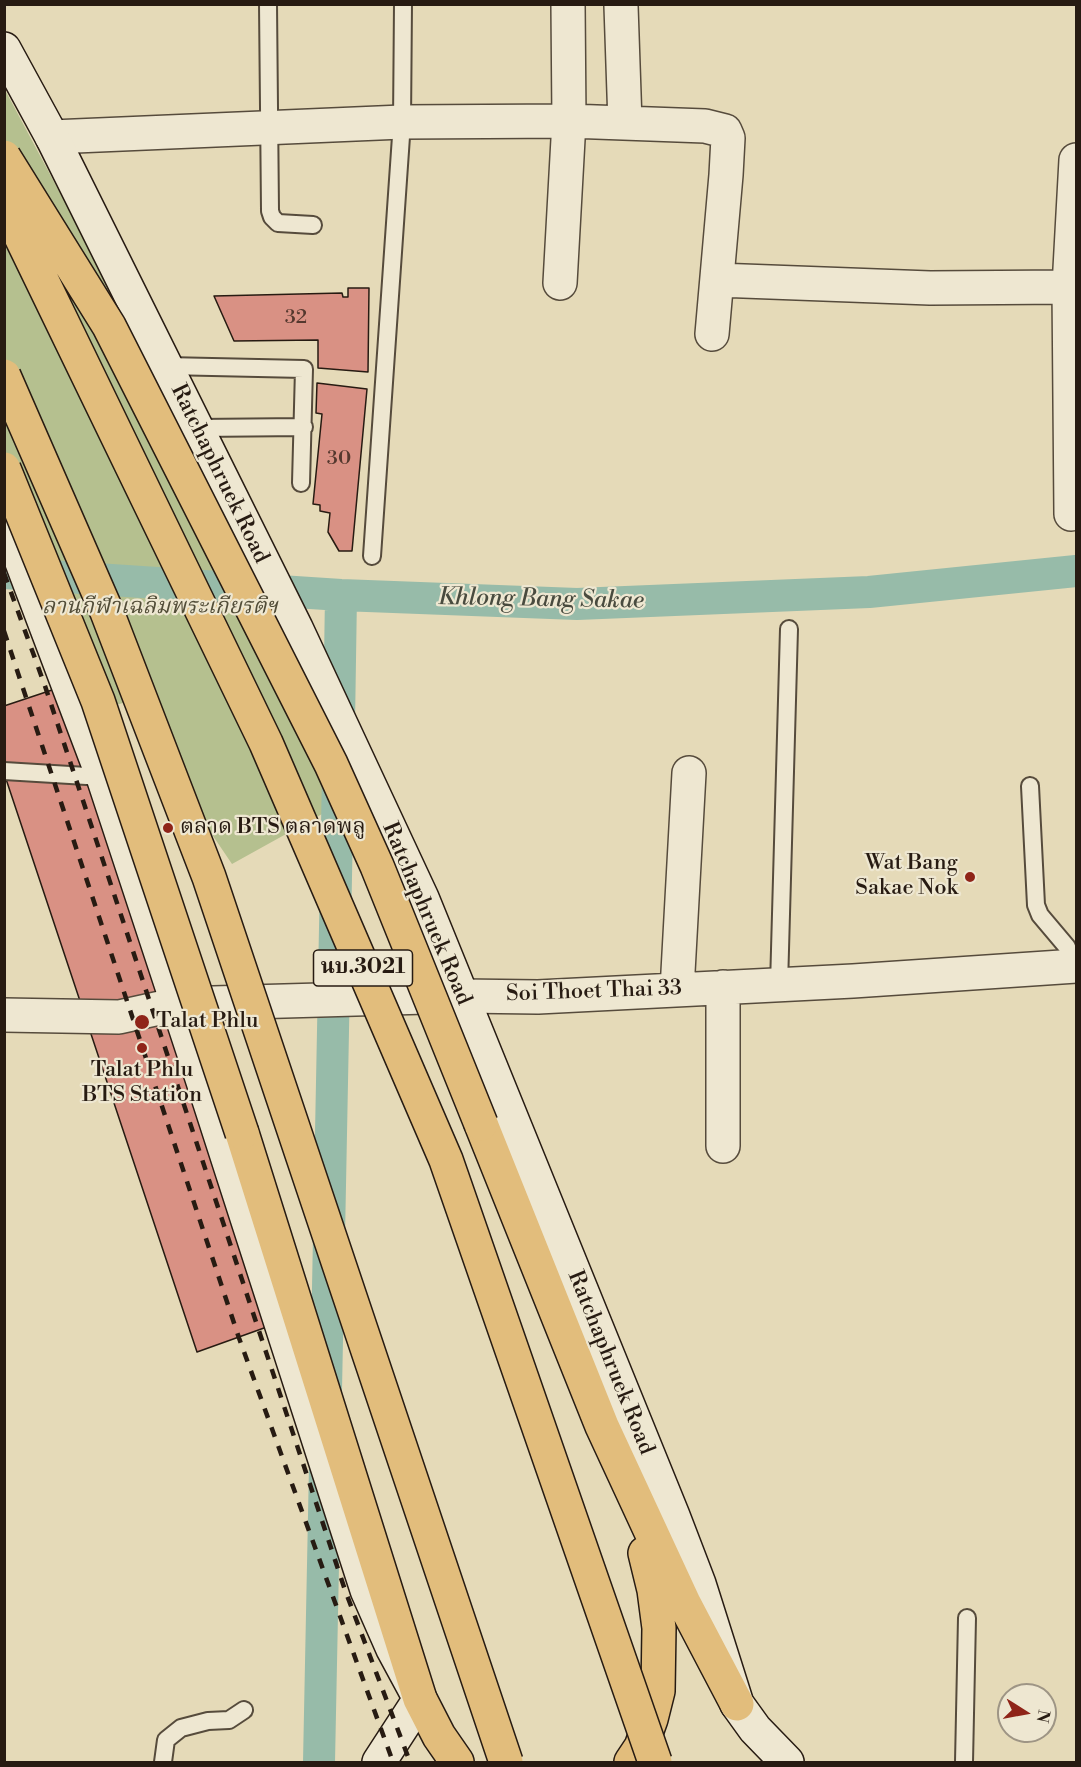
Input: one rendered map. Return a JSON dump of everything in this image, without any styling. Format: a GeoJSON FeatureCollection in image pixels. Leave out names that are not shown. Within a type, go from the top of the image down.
{"type":"FeatureCollection","features":[{"type":"Feature","properties":{"kind":"main road"},"geometry":{"type":"LineString","coordinates":[[4,157],[109,326],[331,764],[376,866],[603,1426],[684,1603],[737,1704]]}},
{"type":"Feature","properties":{"kind":"main road","name":"นบ.3021"},"geometry":{"type":"LineString","coordinates":[[4,202],[266,743],[446,1160],[655,1762]]}},
{"type":"Feature","properties":{"kind":"main road"},"geometry":{"type":"LineString","coordinates":[[4,376],[107,612],[209,877],[506,1762]]}},
{"type":"Feature","properties":{"kind":"main road"},"geometry":{"type":"LineString","coordinates":[[4,469],[98,701],[242,1133],[420,1700],[439,1736],[458,1762]]}},
{"type":"Feature","properties":{"kind":"main road"},"geometry":{"type":"LineString","coordinates":[[603,1426],[646,1554],[659,1628],[658,1690],[641,1747],[631,1762]]}},
{"type":"Feature","properties":{"kind":"street"},"geometry":{"type":"LineString","coordinates":[[560,283],[569,121],[568,4]]}},
{"type":"Feature","properties":{"kind":"street"},"geometry":{"type":"LineString","coordinates":[[621,6],[625,123]]}},
{"type":"Feature","properties":{"kind":"street","name":"Ratchaphruek Road"},"geometry":{"type":"LineString","coordinates":[[4,49],[52,137],[268,572],[422,898],[673,1516],[699,1584],[737,1704],[754,1729],[786,1762]]}},
{"type":"Feature","properties":{"kind":"street"},"geometry":{"type":"LineString","coordinates":[[52,137],[402,122],[569,121],[705,126],[724,131],[728,138],[726,176],[712,334]]}},
{"type":"Feature","properties":{"kind":"street"},"geometry":{"type":"LineString","coordinates":[[1071,514],[1069,287],[1074,254],[1077,160]]}},
{"type":"Feature","properties":{"kind":"street"},"geometry":{"type":"LineString","coordinates":[[717,280],[930,288],[1069,287]]}},
{"type":"Feature","properties":{"kind":"street"},"geometry":{"type":"LineString","coordinates":[[4,515],[102,777],[178,1004],[367,1590],[393,1649],[420,1700],[379,1762]]}},
{"type":"Feature","properties":{"kind":"street"},"geometry":{"type":"LineString","coordinates":[[677,990],[689,773]]}},
{"type":"Feature","properties":{"kind":"street","name":"Soi Thoet Thai 33"},"geometry":{"type":"LineString","coordinates":[[4,1015],[119,1017],[178,1004],[462,996],[538,997],[779,985],[1075,966]]}},
{"type":"Feature","properties":{"kind":"street"},"geometry":{"type":"LineString","coordinates":[[723,987],[723,1146]]}},
{"type":"Feature","properties":{"kind":"lane"},"geometry":{"type":"LineString","coordinates":[[268,4],[270,211],[278,223],[313,225]]}},
{"type":"Feature","properties":{"kind":"lane"},"geometry":{"type":"LineString","coordinates":[[372,556],[402,122],[403,4]]}},
{"type":"Feature","properties":{"kind":"lane"},"geometry":{"type":"LineString","coordinates":[[166,366],[303,369],[305,373],[301,483]]}},
{"type":"Feature","properties":{"kind":"lane"},"geometry":{"type":"LineString","coordinates":[[197,428],[304,427]]}},
{"type":"Feature","properties":{"kind":"lane"},"geometry":{"type":"LineString","coordinates":[[779,985],[789,629]]}},
{"type":"Feature","properties":{"kind":"lane"},"geometry":{"type":"LineString","coordinates":[[4,771],[102,777]]}},
{"type":"Feature","properties":{"kind":"lane"},"geometry":{"type":"LineString","coordinates":[[1030,786],[1036,905],[1040,915],[1066,947],[1075,966]]}},
{"type":"Feature","properties":{"kind":"lane"},"geometry":{"type":"LineString","coordinates":[[964,1762],[967,1618]]}},
{"type":"Feature","properties":{"kind":"lane"},"geometry":{"type":"LineString","coordinates":[[163,1762],[166,1740],[181,1728],[208,1721],[229,1720],[244,1710]]}},
{"type":"Feature","properties":{"kind":"green space","name":"ลานกีฬาเฉลิมพระเกียรติฯ"},"geometry":{"type":"Polygon","coordinates":[[[4,88],[117,300],[360,793],[232,864],[123,703],[90,712],[5,486],[4,88]]]}},
{"type":"Feature","properties":{"kind":"building"},"geometry":{"type":"Polygon","coordinates":[[[348,288],[369,288],[368,372],[318,368],[318,340],[234,341],[214,296],[342,293],[343,297],[348,297],[348,288]]]}},
{"type":"Feature","properties":{"kind":"building"},"geometry":{"type":"Polygon","coordinates":[[[317,383],[367,389],[352,551],[339,551],[328,532],[330,513],[320,511],[320,505],[313,504],[322,414],[316,413],[317,383]]]}},
{"type":"Feature","properties":{"kind":"building","name":"Talat Phlu BTS Station"},"geometry":{"type":"Polygon","coordinates":[[[67,685],[278,1323],[197,1352],[4,773],[4,706],[67,685]]]}},
{"type":"Feature","properties":{"kind":"waterway","name":"Khlong Bang Sakae"},"geometry":{"type":"LineString","coordinates":[[4,573],[341,595],[577,604],[869,592],[1076,571]]}},
{"type":"Feature","properties":{"kind":"waterway"},"geometry":{"type":"LineString","coordinates":[[339,724],[341,595]]}},
{"type":"Feature","properties":{"kind":"waterway"},"geometry":{"type":"LineString","coordinates":[[326,1390],[338,774]]}},
{"type":"Feature","properties":{"kind":"waterway"},"geometry":{"type":"LineString","coordinates":[[319,1762],[325,1466]]}},
{"type":"Feature","properties":{"kind":"railway"},"geometry":{"type":"LineString","coordinates":[[4,573],[45,686],[345,1590],[410,1762]]}},
{"type":"Feature","properties":{"kind":"railway"},"geometry":{"type":"LineString","coordinates":[[4,631],[239,1338],[393,1762]]}},
{"type":"Feature","properties":{"kind":"place","name":"ตลาด BTS ตลาดพลู"},"geometry":{"type":"Point","coordinates":[168,828]}},
{"type":"Feature","properties":{"kind":"place","name":"Wat Bang Sakae Nok"},"geometry":{"type":"Point","coordinates":[970,877]}},
{"type":"Feature","properties":{"kind":"place","name":"Talat Phlu"},"geometry":{"type":"Point","coordinates":[142,1022]}},
{"type":"Feature","properties":{"kind":"place","name":"Talat Phlu BTS Station"},"geometry":{"type":"Point","coordinates":[142,1048]}}]}
